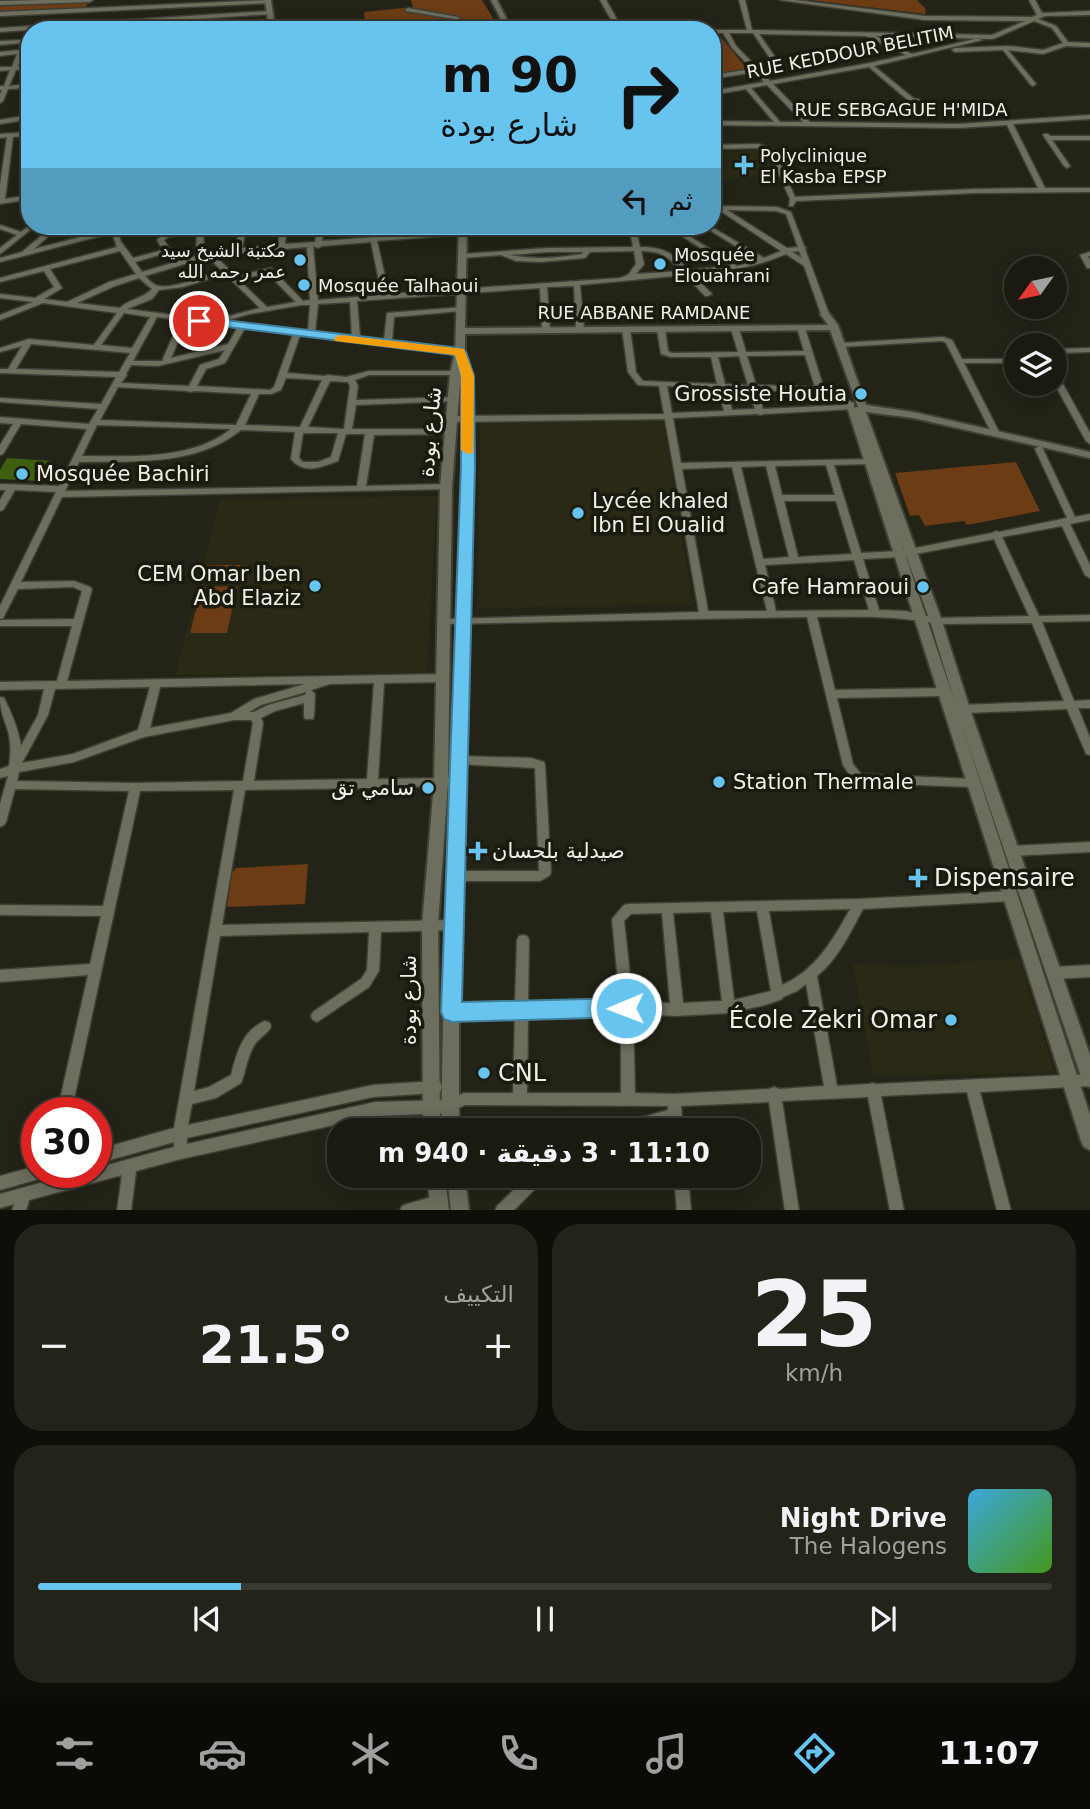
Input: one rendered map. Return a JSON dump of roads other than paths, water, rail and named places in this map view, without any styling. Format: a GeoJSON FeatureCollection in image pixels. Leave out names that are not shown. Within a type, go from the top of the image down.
{"type":"FeatureCollection","features":[{"type":"Feature","properties":{"kind":"street"},"geometry":{"type":"LineString","coordinates":[[0,3],[91,0],[87,21]]}},
{"type":"Feature","properties":{"kind":"street"},"geometry":{"type":"LineString","coordinates":[[146,0],[143,21],[269,13]]}},
{"type":"Feature","properties":{"kind":"street"},"geometry":{"type":"LineString","coordinates":[[486,0],[497,21]]}},
{"type":"Feature","properties":{"kind":"street"},"geometry":{"type":"LineString","coordinates":[[494,0],[505,21]]}},
{"type":"Feature","properties":{"kind":"street"},"geometry":{"type":"LineString","coordinates":[[603,0],[615,21]]}},
{"type":"Feature","properties":{"kind":"street"},"geometry":{"type":"LineString","coordinates":[[742,0],[752,31],[774,60]]}},
{"type":"Feature","properties":{"kind":"street"},"geometry":{"type":"LineString","coordinates":[[783,0],[918,18],[1037,17],[1090,13]]}},
{"type":"Feature","properties":{"kind":"street"},"geometry":{"type":"LineString","coordinates":[[1032,0],[1037,17],[1054,27],[1066,44]]}},
{"type":"Feature","properties":{"kind":"street"},"geometry":{"type":"LineString","coordinates":[[34,21],[41,1]]}},
{"type":"Feature","properties":{"kind":"street"},"geometry":{"type":"LineString","coordinates":[[0,14],[268,1],[271,21]]}},
{"type":"Feature","properties":{"kind":"street"},"geometry":{"type":"LineString","coordinates":[[212,21],[213,2]]}},
{"type":"Feature","properties":{"kind":"street"},"geometry":{"type":"LineString","coordinates":[[408,10],[456,18],[459,21]]}},
{"type":"Feature","properties":{"kind":"street"},"geometry":{"type":"LineString","coordinates":[[721,31],[993,37],[1037,17]]}},
{"type":"Feature","properties":{"kind":"street"},"geometry":{"type":"LineString","coordinates":[[0,30],[21,30]]}},
{"type":"Feature","properties":{"kind":"street"},"geometry":{"type":"LineString","coordinates":[[725,31],[734,47],[773,84],[808,124]]}},
{"type":"Feature","properties":{"kind":"street"},"geometry":{"type":"LineString","coordinates":[[1007,49],[1014,45],[1009,31]]}},
{"type":"Feature","properties":{"kind":"street"},"geometry":{"type":"LineString","coordinates":[[864,33],[910,55]]}},
{"type":"Feature","properties":{"kind":"street","name":"RUE KEDDOUR BELITIM"},"geometry":{"type":"LineString","coordinates":[[721,92],[870,65],[993,37]]}},
{"type":"Feature","properties":{"kind":"street"},"geometry":{"type":"LineString","coordinates":[[0,43],[21,41]]}},
{"type":"Feature","properties":{"kind":"street"},"geometry":{"type":"LineString","coordinates":[[941,49],[1043,52],[1066,44],[1090,44]]}},
{"type":"Feature","properties":{"kind":"street"},"geometry":{"type":"LineString","coordinates":[[1007,49],[1033,84]]}},
{"type":"Feature","properties":{"kind":"street"},"geometry":{"type":"LineString","coordinates":[[0,54],[20,52]]}},
{"type":"Feature","properties":{"kind":"street"},"geometry":{"type":"LineString","coordinates":[[0,101],[2,88],[20,52]]}},
{"type":"Feature","properties":{"kind":"street"},"geometry":{"type":"LineString","coordinates":[[870,65],[911,100],[918,101]]}},
{"type":"Feature","properties":{"kind":"street"},"geometry":{"type":"LineString","coordinates":[[0,69],[21,67]]}},
{"type":"Feature","properties":{"kind":"street"},"geometry":{"type":"LineString","coordinates":[[721,76],[757,70]]}},
{"type":"Feature","properties":{"kind":"street"},"geometry":{"type":"LineString","coordinates":[[2,88],[21,87]]}},
{"type":"Feature","properties":{"kind":"street"},"geometry":{"type":"LineString","coordinates":[[748,88],[778,123]]}},
{"type":"Feature","properties":{"kind":"street","name":"RUE SEBGAGUE H'MIDA"},"geometry":{"type":"LineString","coordinates":[[721,123],[926,127],[1090,117]]}},
{"type":"Feature","properties":{"kind":"street"},"geometry":{"type":"LineString","coordinates":[[0,122],[21,118]]}},
{"type":"Feature","properties":{"kind":"street"},"geometry":{"type":"LineString","coordinates":[[1010,123],[1042,190]]}},
{"type":"Feature","properties":{"kind":"street"},"geometry":{"type":"LineString","coordinates":[[0,136],[21,134]]}},
{"type":"Feature","properties":{"kind":"street"},"geometry":{"type":"LineString","coordinates":[[10,135],[0,202],[21,198]]}},
{"type":"Feature","properties":{"kind":"street"},"geometry":{"type":"LineString","coordinates":[[1068,166],[1047,137],[1090,138]]}},
{"type":"Feature","properties":{"kind":"street"},"geometry":{"type":"LineString","coordinates":[[721,147],[753,146],[769,149],[793,199],[789,212],[825,313],[840,345],[843,365]]}},
{"type":"Feature","properties":{"kind":"street"},"geometry":{"type":"LineString","coordinates":[[793,199],[1090,190]]}},
{"type":"Feature","properties":{"kind":"street"},"geometry":{"type":"LineString","coordinates":[[721,206],[789,212]]}},
{"type":"Feature","properties":{"kind":"street"},"geometry":{"type":"LineString","coordinates":[[721,210],[789,250],[809,267]]}},
{"type":"Feature","properties":{"kind":"street"},"geometry":{"type":"LineString","coordinates":[[0,227],[21,234]]}},
{"type":"Feature","properties":{"kind":"street"},"geometry":{"type":"LineString","coordinates":[[0,252],[21,234]]}},
{"type":"Feature","properties":{"kind":"street"},"geometry":{"type":"LineString","coordinates":[[25,254],[47,235]]}},
{"type":"Feature","properties":{"kind":"street"},"geometry":{"type":"LineString","coordinates":[[0,260],[91,235]]}},
{"type":"Feature","properties":{"kind":"street"},"geometry":{"type":"LineString","coordinates":[[117,235],[122,248],[140,274],[157,288]]}},
{"type":"Feature","properties":{"kind":"street"},"geometry":{"type":"LineString","coordinates":[[167,235],[160,240],[178,262]]}},
{"type":"Feature","properties":{"kind":"street"},"geometry":{"type":"LineString","coordinates":[[201,235],[204,255],[226,271],[264,308]]}},
{"type":"Feature","properties":{"kind":"street"},"geometry":{"type":"LineString","coordinates":[[238,250],[242,235]]}},
{"type":"Feature","properties":{"kind":"street"},"geometry":{"type":"LineString","coordinates":[[281,247],[283,235]]}},
{"type":"Feature","properties":{"kind":"street"},"geometry":{"type":"LineString","coordinates":[[311,335],[314,246],[318,235]]}},
{"type":"Feature","properties":{"kind":"street"},"geometry":{"type":"LineString","coordinates":[[392,235],[392,239]]}},
{"type":"Feature","properties":{"kind":"street"},"geometry":{"type":"LineString","coordinates":[[69,304],[140,274],[204,255],[238,250],[374,242],[424,235]]}},
{"type":"Feature","properties":{"kind":"street"},"geometry":{"type":"LineString","coordinates":[[0,296],[460,352],[463,235]]}},
{"type":"Feature","properties":{"kind":"street"},"geometry":{"type":"LineString","coordinates":[[631,277],[639,268],[639,248],[635,235]]}},
{"type":"Feature","properties":{"kind":"street"},"geometry":{"type":"LineString","coordinates":[[683,235],[736,268]]}},
{"type":"Feature","properties":{"kind":"street"},"geometry":{"type":"LineString","coordinates":[[721,235],[764,261]]}},
{"type":"Feature","properties":{"kind":"street"},"geometry":{"type":"LineString","coordinates":[[374,242],[386,297]]}},
{"type":"Feature","properties":{"kind":"street"},"geometry":{"type":"LineString","coordinates":[[0,281],[122,248]]}},
{"type":"Feature","properties":{"kind":"street"},"geometry":{"type":"LineString","coordinates":[[463,256],[502,253],[510,259],[526,255],[579,257],[586,256],[588,250],[639,248],[666,253],[708,294]]}},
{"type":"Feature","properties":{"kind":"street"},"geometry":{"type":"LineString","coordinates":[[214,323],[264,308],[302,303],[576,286],[631,277],[689,274],[736,268],[803,248]]}},
{"type":"Feature","properties":{"kind":"street"},"geometry":{"type":"LineString","coordinates":[[131,261],[167,251]]}},
{"type":"Feature","properties":{"kind":"street"},"geometry":{"type":"LineString","coordinates":[[1090,254],[1084,256],[1090,267]]}},
{"type":"Feature","properties":{"kind":"street"},"geometry":{"type":"LineString","coordinates":[[0,318],[40,300],[58,288],[46,268]]}},
{"type":"Feature","properties":{"kind":"street"},"geometry":{"type":"LineString","coordinates":[[234,279],[268,270],[302,303]]}},
{"type":"Feature","properties":{"kind":"street"},"geometry":{"type":"LineString","coordinates":[[96,347],[128,305],[149,297],[157,288],[226,271]]}},
{"type":"Feature","properties":{"kind":"street"},"geometry":{"type":"LineString","coordinates":[[576,286],[580,330]]}},
{"type":"Feature","properties":{"kind":"street"},"geometry":{"type":"LineString","coordinates":[[544,288],[546,330]]}},
{"type":"Feature","properties":{"kind":"street"},"geometry":{"type":"LineString","coordinates":[[353,299],[356,341]]}},
{"type":"Feature","properties":{"kind":"street"},"geometry":{"type":"LineString","coordinates":[[388,344],[390,315],[461,309]]}},
{"type":"Feature","properties":{"kind":"street"},"geometry":{"type":"LineString","coordinates":[[825,313],[827,328],[843,365],[905,553],[920,616],[972,783],[1090,1141]]}},
{"type":"Feature","properties":{"kind":"street"},"geometry":{"type":"LineString","coordinates":[[0,616],[94,424],[155,315]]}},
{"type":"Feature","properties":{"kind":"street"},"geometry":{"type":"LineString","coordinates":[[166,361],[184,319]]}},
{"type":"Feature","properties":{"kind":"street"},"geometry":{"type":"LineString","coordinates":[[191,390],[201,370],[222,361],[242,326]]}},
{"type":"Feature","properties":{"kind":"street"},"geometry":{"type":"LineString","coordinates":[[801,328],[820,390]]}},
{"type":"Feature","properties":{"kind":"street","name":"RUE ABBANE RAMDANE"},"geometry":{"type":"LineString","coordinates":[[461,331],[827,328]]}},
{"type":"Feature","properties":{"kind":"street"},"geometry":{"type":"LineString","coordinates":[[626,329],[634,376],[644,384],[753,385],[820,390],[856,407]]}},
{"type":"Feature","properties":{"kind":"street"},"geometry":{"type":"LineString","coordinates":[[661,329],[663,349],[668,354],[809,353]]}},
{"type":"Feature","properties":{"kind":"street"},"geometry":{"type":"LineString","coordinates":[[735,329],[760,413]]}},
{"type":"Feature","properties":{"kind":"street"},"geometry":{"type":"LineString","coordinates":[[117,385],[255,394],[275,391],[297,333]]}},
{"type":"Feature","properties":{"kind":"street"},"geometry":{"type":"LineString","coordinates":[[840,345],[946,340],[995,432]]}},
{"type":"Feature","properties":{"kind":"street"},"geometry":{"type":"LineString","coordinates":[[0,350],[29,341],[135,351]]}},
{"type":"Feature","properties":{"kind":"street"},"geometry":{"type":"LineString","coordinates":[[11,371],[29,341]]}},
{"type":"Feature","properties":{"kind":"street"},"geometry":{"type":"LineString","coordinates":[[129,363],[166,361],[230,346]]}},
{"type":"Feature","properties":{"kind":"street"},"geometry":{"type":"LineString","coordinates":[[1067,350],[1090,349]]}},
{"type":"Feature","properties":{"kind":"street","name":"شارع بودة"},"geometry":{"type":"LineString","coordinates":[[429,1096],[430,925],[441,783],[446,622],[446,487],[455,373],[460,352]]}},
{"type":"Feature","properties":{"kind":"street","name":"شارع بودة"},"geometry":{"type":"LineString","coordinates":[[452,1118],[468,419],[468,376],[460,352]]}},
{"type":"Feature","properties":{"kind":"street"},"geometry":{"type":"LineString","coordinates":[[714,355],[729,414]]}},
{"type":"Feature","properties":{"kind":"street"},"geometry":{"type":"LineString","coordinates":[[959,361],[1004,361]]}},
{"type":"Feature","properties":{"kind":"street"},"geometry":{"type":"LineString","coordinates":[[0,371],[123,375]]}},
{"type":"Feature","properties":{"kind":"street"},"geometry":{"type":"LineString","coordinates":[[283,375],[348,379],[369,373],[455,373]]}},
{"type":"Feature","properties":{"kind":"street"},"geometry":{"type":"LineString","coordinates":[[328,377],[301,430],[293,453],[300,465],[331,462],[337,456],[352,403],[354,386],[348,379]]}},
{"type":"Feature","properties":{"kind":"street"},"geometry":{"type":"LineString","coordinates":[[663,385],[704,615]]}},
{"type":"Feature","properties":{"kind":"street"},"geometry":{"type":"LineString","coordinates":[[76,459],[169,454],[212,444],[238,428],[255,394]]}},
{"type":"Feature","properties":{"kind":"street"},"geometry":{"type":"LineString","coordinates":[[1065,396],[1090,441]]}},
{"type":"Feature","properties":{"kind":"street"},"geometry":{"type":"LineString","coordinates":[[352,403],[455,399]]}},
{"type":"Feature","properties":{"kind":"street"},"geometry":{"type":"LineString","coordinates":[[0,400],[103,407]]}},
{"type":"Feature","properties":{"kind":"street"},"geometry":{"type":"LineString","coordinates":[[112,1152],[180,1133],[373,1091],[454,1098],[674,1100],[1090,1079],[963,709],[936,621],[905,553],[869,461],[856,407]]}},
{"type":"Feature","properties":{"kind":"street"},"geometry":{"type":"LineString","coordinates":[[0,420],[370,432],[452,425],[468,419],[669,416],[856,407],[995,432],[1090,455]]}},
{"type":"Feature","properties":{"kind":"street"},"geometry":{"type":"LineString","coordinates":[[898,414],[1090,462]]}},
{"type":"Feature","properties":{"kind":"street"},"geometry":{"type":"LineString","coordinates":[[0,452],[19,421]]}},
{"type":"Feature","properties":{"kind":"street"},"geometry":{"type":"LineString","coordinates":[[361,488],[370,432]]}},
{"type":"Feature","properties":{"kind":"street"},"geometry":{"type":"LineString","coordinates":[[1039,449],[1090,575]]}},
{"type":"Feature","properties":{"kind":"street"},"geometry":{"type":"LineString","coordinates":[[677,466],[869,461]]}},
{"type":"Feature","properties":{"kind":"street"},"geometry":{"type":"LineString","coordinates":[[829,462],[874,613]]}},
{"type":"Feature","properties":{"kind":"street"},"geometry":{"type":"LineString","coordinates":[[770,464],[794,561]]}},
{"type":"Feature","properties":{"kind":"street"},"geometry":{"type":"LineString","coordinates":[[736,465],[762,562],[772,613]]}},
{"type":"Feature","properties":{"kind":"street"},"geometry":{"type":"LineString","coordinates":[[0,487],[60,492],[446,487]]}},
{"type":"Feature","properties":{"kind":"street"},"geometry":{"type":"LineString","coordinates":[[0,508],[12,487]]}},
{"type":"Feature","properties":{"kind":"street"},"geometry":{"type":"LineString","coordinates":[[778,498],[840,498]]}},
{"type":"Feature","properties":{"kind":"street"},"geometry":{"type":"LineString","coordinates":[[762,562],[858,559],[905,553],[1090,517]]}},
{"type":"Feature","properties":{"kind":"street"},"geometry":{"type":"LineString","coordinates":[[996,534],[1036,620],[1090,751]]}},
{"type":"Feature","properties":{"kind":"street"},"geometry":{"type":"LineString","coordinates":[[15,586],[85,586],[79,622],[55,685],[33,736],[16,764]]}},
{"type":"Feature","properties":{"kind":"street"},"geometry":{"type":"LineString","coordinates":[[446,622],[772,613],[874,613],[920,616],[936,621],[1090,618]]}},
{"type":"Feature","properties":{"kind":"street"},"geometry":{"type":"LineString","coordinates":[[811,614],[848,765],[857,777],[972,783]]}},
{"type":"Feature","properties":{"kind":"street"},"geometry":{"type":"LineString","coordinates":[[0,623],[79,622]]}},
{"type":"Feature","properties":{"kind":"street"},"geometry":{"type":"LineString","coordinates":[[0,774],[16,764],[75,758],[143,733],[234,716],[255,716],[340,678]]}},
{"type":"Feature","properties":{"kind":"street"},"geometry":{"type":"LineString","coordinates":[[0,685],[444,678]]}},
{"type":"Feature","properties":{"kind":"street"},"geometry":{"type":"LineString","coordinates":[[372,784],[379,679]]}},
{"type":"Feature","properties":{"kind":"street"},"geometry":{"type":"LineString","coordinates":[[143,733],[156,683]]}},
{"type":"Feature","properties":{"kind":"street"},"geometry":{"type":"LineString","coordinates":[[309,716],[310,692]]}},
{"type":"Feature","properties":{"kind":"street"},"geometry":{"type":"LineString","coordinates":[[234,716],[258,702],[310,692]]}},
{"type":"Feature","properties":{"kind":"street"},"geometry":{"type":"LineString","coordinates":[[831,694],[943,692]]}},
{"type":"Feature","properties":{"kind":"street"},"geometry":{"type":"LineString","coordinates":[[0,701],[15,731],[16,764],[0,821]]}},
{"type":"Feature","properties":{"kind":"street"},"geometry":{"type":"LineString","coordinates":[[963,709],[1090,704]]}},
{"type":"Feature","properties":{"kind":"street"},"geometry":{"type":"LineString","coordinates":[[181,1152],[180,1133],[214,930],[258,723],[255,716]]}},
{"type":"Feature","properties":{"kind":"street"},"geometry":{"type":"LineString","coordinates":[[456,876],[540,876],[545,873],[540,765],[531,762],[459,761]]}},
{"type":"Feature","properties":{"kind":"street"},"geometry":{"type":"LineString","coordinates":[[11,785],[135,787],[458,782]]}},
{"type":"Feature","properties":{"kind":"street"},"geometry":{"type":"LineString","coordinates":[[67,1097],[135,787]]}},
{"type":"Feature","properties":{"kind":"street"},"geometry":{"type":"LineString","coordinates":[[1012,851],[1090,847]]}},
{"type":"Feature","properties":{"kind":"street"},"geometry":{"type":"LineString","coordinates":[[628,1098],[626,1008],[618,919],[628,909],[859,904],[1011,896]]}},
{"type":"Feature","properties":{"kind":"street"},"geometry":{"type":"LineString","coordinates":[[452,1012],[626,1008],[677,1010],[729,1007],[778,995],[810,974],[835,951],[859,904]]}},
{"type":"Feature","properties":{"kind":"street"},"geometry":{"type":"LineString","coordinates":[[762,906],[778,995]]}},
{"type":"Feature","properties":{"kind":"street"},"geometry":{"type":"LineString","coordinates":[[716,907],[729,1007]]}},
{"type":"Feature","properties":{"kind":"street"},"geometry":{"type":"LineString","coordinates":[[667,908],[677,1010]]}},
{"type":"Feature","properties":{"kind":"street"},"geometry":{"type":"LineString","coordinates":[[0,910],[107,911]]}},
{"type":"Feature","properties":{"kind":"street"},"geometry":{"type":"LineString","coordinates":[[214,930],[455,925]]}},
{"type":"Feature","properties":{"kind":"street"},"geometry":{"type":"LineString","coordinates":[[317,1016],[365,983],[373,971],[376,927]]}},
{"type":"Feature","properties":{"kind":"street"},"geometry":{"type":"LineString","coordinates":[[520,1098],[523,940]]}},
{"type":"Feature","properties":{"kind":"street"},"geometry":{"type":"LineString","coordinates":[[0,976],[94,970]]}},
{"type":"Feature","properties":{"kind":"street"},"geometry":{"type":"LineString","coordinates":[[1053,972],[1090,971]]}},
{"type":"Feature","properties":{"kind":"street"},"geometry":{"type":"LineString","coordinates":[[810,974],[831,1091]]}},
{"type":"Feature","properties":{"kind":"street"},"geometry":{"type":"LineString","coordinates":[[186,1099],[211,1093],[236,1079],[248,1041],[255,1032],[265,1027]]}},
{"type":"Feature","properties":{"kind":"street"},"geometry":{"type":"LineString","coordinates":[[972,1087],[1004,1210]]}},
{"type":"Feature","properties":{"kind":"street"},"geometry":{"type":"LineString","coordinates":[[873,1090],[897,1210]]}},
{"type":"Feature","properties":{"kind":"street"},"geometry":{"type":"LineString","coordinates":[[774,1093],[792,1210]]}},
{"type":"Feature","properties":{"kind":"street"},"geometry":{"type":"LineString","coordinates":[[429,1096],[430,1118]]}},
{"type":"Feature","properties":{"kind":"street"},"geometry":{"type":"LineString","coordinates":[[0,1201],[21,1203],[181,1152],[429,1096]]}},
{"type":"Feature","properties":{"kind":"street"},"geometry":{"type":"LineString","coordinates":[[674,1100],[675,1118]]}},
{"type":"Feature","properties":{"kind":"street"},"geometry":{"type":"LineString","coordinates":[[664,1118],[675,1115]]}},
{"type":"Feature","properties":{"kind":"street"},"geometry":{"type":"LineString","coordinates":[[124,1210],[130,1168]]}},
{"type":"Feature","properties":{"kind":"street"},"geometry":{"type":"LineString","coordinates":[[0,1183],[21,1177]]}},
{"type":"Feature","properties":{"kind":"street"},"geometry":{"type":"LineString","coordinates":[[407,1210],[439,1206],[437,1188]]}},
{"type":"Feature","properties":{"kind":"street"},"geometry":{"type":"LineString","coordinates":[[457,1188],[460,1210]]}},
{"type":"Feature","properties":{"kind":"street"},"geometry":{"type":"LineString","coordinates":[[502,1210],[525,1188]]}},
{"type":"Feature","properties":{"kind":"street"},"geometry":{"type":"LineString","coordinates":[[682,1188],[684,1210]]}},
{"type":"Feature","properties":{"kind":"place","name":"Polyclinique El Kasba EPSP"},"geometry":{"type":"Point","coordinates":[744,165]}},
{"type":"Feature","properties":{"kind":"place","name":"مكتبة الشيخ سيد عمر رحمه الله"},"geometry":{"type":"Point","coordinates":[300,260]}},
{"type":"Feature","properties":{"kind":"place","name":"Mosquée Elouahrani"},"geometry":{"type":"Point","coordinates":[660,264]}},
{"type":"Feature","properties":{"kind":"place","name":"Mosquée Talhaoui"},"geometry":{"type":"Point","coordinates":[304,285]}},
{"type":"Feature","properties":{"kind":"place","name":"Grossiste Houtia"},"geometry":{"type":"Point","coordinates":[861,394]}},
{"type":"Feature","properties":{"kind":"place","name":"Mosquée Bachiri"},"geometry":{"type":"Point","coordinates":[22,474]}},
{"type":"Feature","properties":{"kind":"place","name":"Lycée khaled Ibn El Oualid"},"geometry":{"type":"Point","coordinates":[578,513]}},
{"type":"Feature","properties":{"kind":"place","name":"CEM Omar Iben Abd Elaziz"},"geometry":{"type":"Point","coordinates":[315,586]}},
{"type":"Feature","properties":{"kind":"place","name":"Cafe Hamraoui"},"geometry":{"type":"Point","coordinates":[923,587]}},
{"type":"Feature","properties":{"kind":"place","name":"Station Thermale"},"geometry":{"type":"Point","coordinates":[719,782]}},
{"type":"Feature","properties":{"kind":"place","name":"سامي تق"},"geometry":{"type":"Point","coordinates":[428,788]}},
{"type":"Feature","properties":{"kind":"place","name":"صيدلية بلحسان"},"geometry":{"type":"Point","coordinates":[478,851]}},
{"type":"Feature","properties":{"kind":"place","name":"Dispensaire"},"geometry":{"type":"Point","coordinates":[918,878]}},
{"type":"Feature","properties":{"kind":"place","name":"École Zekri Omar"},"geometry":{"type":"Point","coordinates":[951,1020]}},
{"type":"Feature","properties":{"kind":"place","name":"CNL"},"geometry":{"type":"Point","coordinates":[484,1073]}}]}
